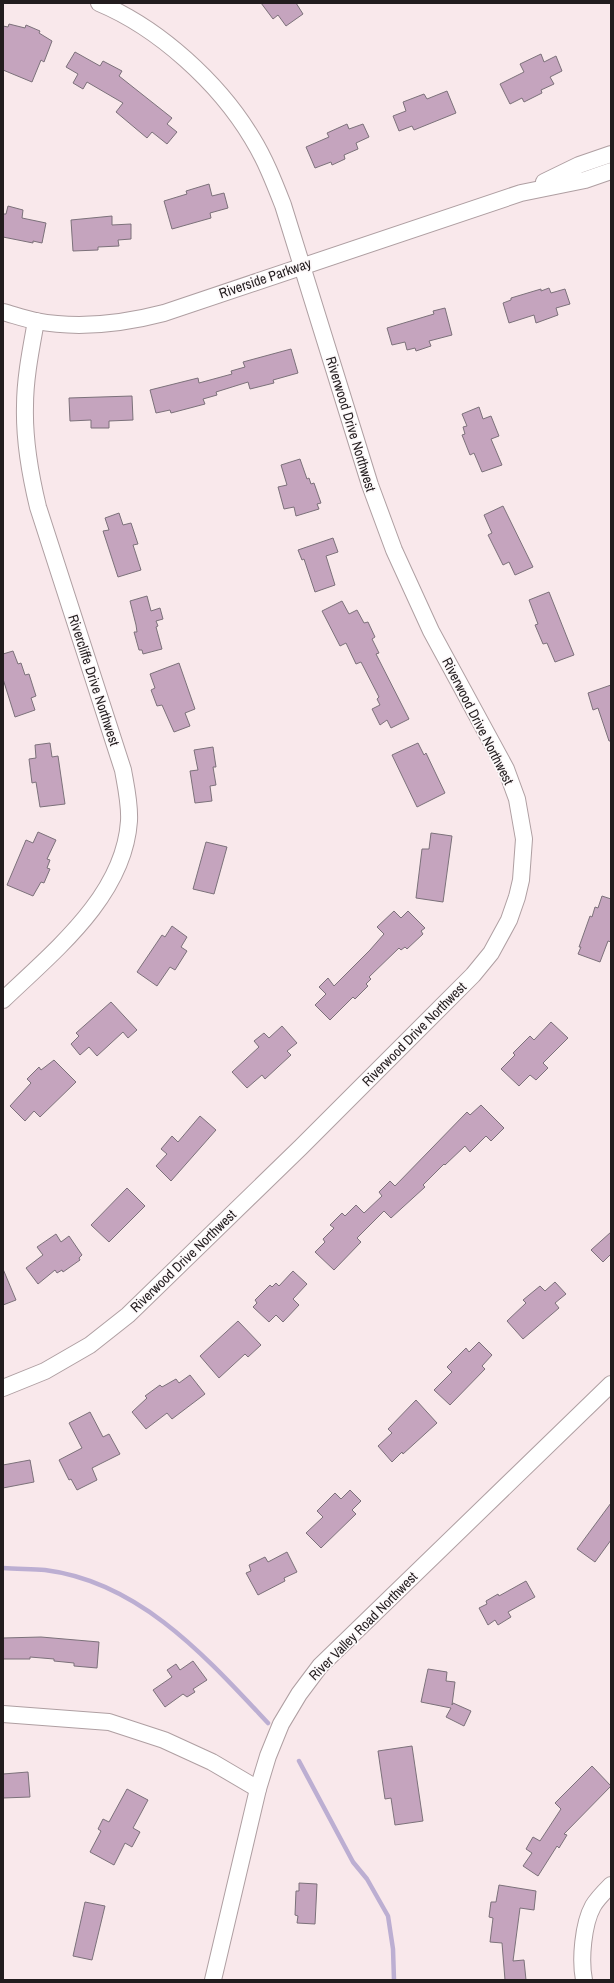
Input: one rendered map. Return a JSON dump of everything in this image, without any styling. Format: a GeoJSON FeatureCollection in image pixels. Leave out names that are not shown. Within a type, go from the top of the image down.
{"type":"FeatureCollection","features":[{"type":"Feature","properties":{"kind":"street","name":"Riverwood Drive Northwest"},"geometry":{"type":"LineString","coordinates":[[3,1388],[45,1371],[90,1345],[128,1315],[301,1147],[473,974],[491,952],[509,920],[521,880],[524,840],[517,799],[506,770],[431,631],[394,550],[370,485],[283,204],[270,173],[252,138],[233,110],[208,80],[178,54],[146,30],[99,3]]}},
{"type":"Feature","properties":{"kind":"street","name":"Riverside Parkway"},"geometry":{"type":"LineString","coordinates":[[521,193],[578,165],[611,154]]}},
{"type":"Feature","properties":{"kind":"street","name":"Riverside Parkway"},"geometry":{"type":"LineString","coordinates":[[3,312],[36,321],[85,325],[141,319],[164,313],[302,265],[521,193],[584,180],[611,171]]}},
{"type":"Feature","properties":{"kind":"street","name":"Rivercliffe Drive Northwest"},"geometry":{"type":"LineString","coordinates":[[3,1000],[67,938],[105,892],[123,854],[129,821],[128,796],[123,770],[38,507],[31,480],[26,441],[25,406],[28,371],[36,321]]}},
{"type":"Feature","properties":{"kind":"street","name":"River Valley Road Northwest"},"geometry":{"type":"LineString","coordinates":[[212,1980],[258,1789],[268,1756],[281,1724],[299,1694],[320,1666],[611,1384]]}},
{"type":"Feature","properties":{"kind":"street"},"geometry":{"type":"LineString","coordinates":[[3,1714],[109,1722],[164,1740],[212,1762],[258,1789]]}},
{"type":"Feature","properties":{"kind":"street"},"geometry":{"type":"LineString","coordinates":[[584,1980],[582,1971],[585,1930],[593,1906],[611,1885]]}},
{"type":"Feature","properties":{"kind":"building"},"geometry":{"type":"Polygon","coordinates":[[[261,3],[296,3],[303,14],[286,26],[278,15],[273,19],[261,3]]]}},
{"type":"Feature","properties":{"kind":"building"},"geometry":{"type":"Polygon","coordinates":[[[9,24],[25,28],[26,25],[40,31],[39,33],[52,41],[44,62],[41,60],[32,82],[3,70],[3,26],[8,27],[9,24]]]}},
{"type":"Feature","properties":{"kind":"building"},"geometry":{"type":"Polygon","coordinates":[[[75,52],[100,66],[103,61],[122,71],[119,76],[172,118],[167,124],[177,132],[167,144],[152,132],[147,138],[116,112],[123,103],[87,82],[83,89],[73,83],[78,74],[66,67],[75,52]]]}},
{"type":"Feature","properties":{"kind":"building"},"geometry":{"type":"Polygon","coordinates":[[[541,54],[544,62],[556,56],[562,71],[550,77],[554,84],[541,90],[542,93],[524,102],[522,98],[510,104],[500,84],[524,72],[520,64],[541,54]]]}},
{"type":"Feature","properties":{"kind":"building"},"geometry":{"type":"Polygon","coordinates":[[[447,91],[456,113],[414,130],[412,126],[399,131],[393,116],[406,111],[403,102],[424,94],[427,99],[447,91]]]}},
{"type":"Feature","properties":{"kind":"building"},"geometry":{"type":"Polygon","coordinates":[[[347,124],[349,129],[363,124],[369,137],[356,143],[358,149],[344,155],[345,159],[332,165],[331,162],[315,168],[306,147],[329,137],[327,133],[347,124]]]}},
{"type":"Feature","properties":{"kind":"building"},"geometry":{"type":"Polygon","coordinates":[[[209,184],[212,196],[224,193],[228,208],[210,213],[211,218],[172,229],[164,201],[187,194],[186,191],[209,184]]]}},
{"type":"Feature","properties":{"kind":"building"},"geometry":{"type":"Polygon","coordinates":[[[8,206],[23,210],[22,218],[46,223],[42,243],[33,241],[33,243],[3,237],[3,214],[6,214],[8,206]]]}},
{"type":"Feature","properties":{"kind":"building"},"geometry":{"type":"Polygon","coordinates":[[[112,216],[112,225],[131,224],[131,239],[118,240],[119,246],[98,247],[98,250],[73,251],[71,220],[112,216]]]}},
{"type":"Feature","properties":{"kind":"building"},"geometry":{"type":"Polygon","coordinates":[[[549,288],[551,293],[565,289],[570,304],[556,308],[558,315],[536,323],[534,315],[509,323],[503,303],[511,300],[511,298],[549,288]]]}},
{"type":"Feature","properties":{"kind":"building"},"geometry":{"type":"Polygon","coordinates":[[[445,308],[452,335],[429,341],[431,346],[416,351],[415,348],[407,350],[405,342],[392,345],[387,328],[434,314],[433,311],[445,308]]]}},
{"type":"Feature","properties":{"kind":"building"},"geometry":{"type":"Polygon","coordinates":[[[291,349],[298,373],[273,380],[274,383],[250,389],[248,382],[216,392],[217,395],[203,399],[205,404],[171,413],[170,410],[156,413],[150,390],[198,378],[199,383],[232,374],[231,371],[245,367],[243,362],[291,349]]]}},
{"type":"Feature","properties":{"kind":"building"},"geometry":{"type":"Polygon","coordinates":[[[132,396],[133,420],[109,421],[109,428],[91,428],[91,420],[70,421],[69,398],[132,396]]]}},
{"type":"Feature","properties":{"kind":"building"},"geometry":{"type":"Polygon","coordinates":[[[479,407],[483,419],[491,416],[499,436],[491,439],[502,465],[482,472],[474,453],[470,455],[462,435],[465,434],[463,427],[467,426],[462,414],[479,407]]]}},
{"type":"Feature","properties":{"kind":"building"},"geometry":{"type":"Polygon","coordinates":[[[300,459],[307,479],[309,478],[311,484],[314,483],[321,503],[317,504],[319,509],[296,516],[294,507],[284,509],[278,487],[287,485],[281,465],[300,459]]]}},
{"type":"Feature","properties":{"kind":"building"},"geometry":{"type":"Polygon","coordinates":[[[503,506],[533,567],[515,575],[509,562],[503,565],[488,535],[492,533],[484,515],[503,506]]]}},
{"type":"Feature","properties":{"kind":"building"},"geometry":{"type":"Polygon","coordinates":[[[119,513],[123,525],[131,523],[138,544],[133,545],[141,570],[118,577],[103,531],[109,530],[105,518],[119,513]]]}},
{"type":"Feature","properties":{"kind":"building"},"geometry":{"type":"Polygon","coordinates":[[[333,538],[338,552],[326,556],[335,585],[315,592],[304,559],[302,560],[298,550],[333,538]]]}},
{"type":"Feature","properties":{"kind":"building"},"geometry":{"type":"Polygon","coordinates":[[[549,592],[574,655],[555,662],[547,643],[543,644],[535,625],[538,624],[529,600],[549,592]]]}},
{"type":"Feature","properties":{"kind":"building"},"geometry":{"type":"Polygon","coordinates":[[[147,596],[151,611],[160,608],[163,619],[156,621],[158,626],[156,627],[162,649],[143,654],[142,650],[139,650],[134,632],[137,632],[130,601],[147,596]]]}},
{"type":"Feature","properties":{"kind":"building"},"geometry":{"type":"Polygon","coordinates":[[[342,601],[349,614],[357,610],[364,623],[368,622],[375,637],[372,639],[379,653],[376,654],[409,719],[391,728],[387,720],[380,725],[372,709],[380,705],[377,699],[379,697],[361,662],[356,664],[346,643],[340,646],[322,611],[342,601]]]}},
{"type":"Feature","properties":{"kind":"building"},"geometry":{"type":"Polygon","coordinates":[[[13,651],[18,664],[21,663],[25,675],[29,674],[36,696],[31,698],[35,710],[15,717],[3,679],[3,654],[13,651]]]}},
{"type":"Feature","properties":{"kind":"building"},"geometry":{"type":"Polygon","coordinates":[[[179,663],[195,709],[185,713],[190,726],[174,732],[162,705],[157,706],[151,690],[155,688],[150,674],[179,663]]]}},
{"type":"Feature","properties":{"kind":"building"},"geometry":{"type":"Polygon","coordinates":[[[611,685],[611,741],[609,741],[598,708],[593,710],[588,693],[611,685]]]}},
{"type":"Feature","properties":{"kind":"building"},"geometry":{"type":"Polygon","coordinates":[[[50,743],[52,757],[58,756],[65,804],[40,807],[36,782],[32,783],[29,759],[36,758],[35,745],[50,743]]]}},
{"type":"Feature","properties":{"kind":"building"},"geometry":{"type":"Polygon","coordinates":[[[418,743],[424,755],[426,753],[445,793],[417,807],[392,755],[418,743]]]}},
{"type":"Feature","properties":{"kind":"building"},"geometry":{"type":"Polygon","coordinates":[[[213,747],[216,767],[213,767],[216,785],[210,786],[212,801],[195,803],[190,771],[198,770],[194,750],[213,747]]]}},
{"type":"Feature","properties":{"kind":"building"},"geometry":{"type":"Polygon","coordinates":[[[38,832],[56,840],[47,859],[50,860],[47,868],[50,869],[44,883],[41,882],[33,896],[7,885],[26,840],[33,843],[38,832]]]}},
{"type":"Feature","properties":{"kind":"building"},"geometry":{"type":"Polygon","coordinates":[[[431,833],[452,836],[443,902],[416,898],[422,849],[429,849],[431,833]]]}},
{"type":"Feature","properties":{"kind":"building"},"geometry":{"type":"Polygon","coordinates":[[[206,842],[227,847],[214,894],[193,889],[206,842]]]}},
{"type":"Feature","properties":{"kind":"building"},"geometry":{"type":"Polygon","coordinates":[[[602,896],[611,899],[611,942],[608,941],[600,962],[578,954],[590,916],[592,917],[595,907],[598,908],[602,896]]]}},
{"type":"Feature","properties":{"kind":"building"},"geometry":{"type":"Polygon","coordinates":[[[394,911],[401,918],[408,911],[425,928],[421,931],[423,934],[407,949],[405,947],[401,950],[399,948],[369,977],[371,979],[366,984],[368,986],[355,999],[353,997],[330,1020],[315,1005],[326,994],[319,987],[328,978],[334,986],[370,950],[384,934],[377,927],[394,911]]]}},
{"type":"Feature","properties":{"kind":"building"},"geometry":{"type":"Polygon","coordinates":[[[172,926],[187,937],[181,947],[187,951],[175,970],[170,967],[157,986],[137,972],[162,935],[165,937],[172,926]]]}},
{"type":"Feature","properties":{"kind":"building"},"geometry":{"type":"Polygon","coordinates":[[[111,1002],[137,1030],[128,1038],[123,1032],[97,1056],[89,1047],[80,1055],[71,1044],[79,1036],[76,1033],[111,1002]]]}},
{"type":"Feature","properties":{"kind":"building"},"geometry":{"type":"Polygon","coordinates":[[[551,1022],[568,1038],[543,1063],[548,1068],[536,1080],[530,1075],[519,1086],[501,1069],[515,1055],[513,1053],[530,1036],[534,1040],[551,1022]]]}},
{"type":"Feature","properties":{"kind":"building"},"geometry":{"type":"Polygon","coordinates":[[[282,1026],[297,1043],[287,1051],[291,1055],[265,1079],[262,1075],[247,1088],[232,1072],[259,1047],[254,1041],[264,1033],[269,1038],[282,1026]]]}},
{"type":"Feature","properties":{"kind":"building"},"geometry":{"type":"Polygon","coordinates":[[[54,1060],[76,1082],[40,1117],[34,1111],[25,1121],[10,1106],[31,1083],[27,1079],[39,1067],[41,1070],[54,1060]]]}},
{"type":"Feature","properties":{"kind":"building"},"geometry":{"type":"Polygon","coordinates":[[[481,1105],[504,1128],[491,1141],[486,1136],[470,1152],[465,1146],[445,1165],[444,1164],[423,1185],[425,1187],[391,1218],[384,1211],[357,1238],[361,1242],[334,1270],[315,1252],[325,1242],[323,1239],[334,1228],[330,1225],[342,1213],[345,1216],[356,1205],[364,1213],[382,1196],[379,1192],[390,1181],[395,1186],[467,1112],[470,1115],[481,1105]]]}},
{"type":"Feature","properties":{"kind":"building"},"geometry":{"type":"Polygon","coordinates":[[[200,1116],[216,1130],[171,1181],[156,1166],[167,1154],[161,1149],[172,1136],[178,1142],[200,1116]]]}},
{"type":"Feature","properties":{"kind":"building"},"geometry":{"type":"Polygon","coordinates":[[[127,1188],[145,1206],[109,1242],[91,1225],[127,1188]]]}},
{"type":"Feature","properties":{"kind":"building"},"geometry":{"type":"Polygon","coordinates":[[[611,1232],[611,1254],[603,1262],[591,1250],[611,1232]]]}},
{"type":"Feature","properties":{"kind":"building"},"geometry":{"type":"Polygon","coordinates":[[[56,1234],[61,1242],[69,1236],[82,1255],[79,1258],[80,1260],[63,1272],[62,1270],[57,1273],[55,1270],[38,1284],[26,1268],[43,1255],[37,1247],[56,1234]]]}},
{"type":"Feature","properties":{"kind":"building"},"geometry":{"type":"Polygon","coordinates":[[[3,1269],[16,1300],[3,1305],[3,1269]]]}},
{"type":"Feature","properties":{"kind":"building"},"geometry":{"type":"Polygon","coordinates":[[[293,1271],[307,1284],[293,1299],[299,1305],[283,1322],[276,1315],[269,1322],[253,1307],[257,1303],[255,1300],[270,1285],[272,1287],[276,1283],[279,1286],[293,1271]]]}},
{"type":"Feature","properties":{"kind":"building"},"geometry":{"type":"Polygon","coordinates":[[[555,1282],[566,1294],[555,1303],[559,1308],[523,1339],[507,1321],[526,1303],[523,1300],[540,1286],[545,1291],[555,1282]]]}},
{"type":"Feature","properties":{"kind":"building"},"geometry":{"type":"Polygon","coordinates":[[[238,1321],[261,1345],[248,1357],[245,1354],[219,1378],[200,1356],[238,1321]]]}},
{"type":"Feature","properties":{"kind":"building"},"geometry":{"type":"Polygon","coordinates":[[[479,1342],[492,1355],[482,1366],[485,1369],[450,1405],[434,1390],[452,1372],[447,1367],[466,1348],[469,1352],[479,1342]]]}},
{"type":"Feature","properties":{"kind":"building"},"geometry":{"type":"Polygon","coordinates":[[[190,1375],[205,1394],[172,1419],[167,1413],[146,1429],[132,1412],[147,1398],[145,1396],[160,1385],[162,1387],[176,1379],[179,1383],[190,1375]]]}},
{"type":"Feature","properties":{"kind":"building"},"geometry":{"type":"Polygon","coordinates":[[[416,1400],[437,1423],[392,1462],[378,1446],[392,1433],[388,1429],[416,1400]]]}},
{"type":"Feature","properties":{"kind":"building"},"geometry":{"type":"Polygon","coordinates":[[[90,1412],[103,1437],[109,1434],[120,1454],[92,1468],[97,1480],[77,1490],[71,1479],[69,1480],[59,1460],[82,1448],[69,1423],[90,1412]]]}},
{"type":"Feature","properties":{"kind":"building"},"geometry":{"type":"Polygon","coordinates":[[[30,1460],[34,1482],[3,1488],[3,1465],[30,1460]]]}},
{"type":"Feature","properties":{"kind":"building"},"geometry":{"type":"Polygon","coordinates":[[[350,1490],[361,1501],[352,1510],[356,1514],[321,1548],[306,1533],[323,1517],[317,1511],[335,1493],[341,1499],[350,1490]]]}},
{"type":"Feature","properties":{"kind":"building"},"geometry":{"type":"Polygon","coordinates":[[[611,1503],[611,1540],[595,1562],[577,1549],[611,1503]]]}},
{"type":"Feature","properties":{"kind":"building"},"geometry":{"type":"Polygon","coordinates":[[[287,1552],[297,1572],[284,1578],[285,1581],[258,1595],[246,1573],[251,1571],[249,1565],[265,1557],[268,1562],[287,1552]]]}},
{"type":"Feature","properties":{"kind":"building"},"geometry":{"type":"Polygon","coordinates":[[[526,1581],[535,1597],[508,1612],[511,1617],[498,1625],[495,1620],[488,1625],[479,1608],[487,1604],[486,1601],[498,1594],[499,1596],[526,1581]]]}},
{"type":"Feature","properties":{"kind":"building"},"geometry":{"type":"Polygon","coordinates":[[[41,1637],[99,1642],[97,1668],[74,1666],[74,1663],[54,1661],[54,1659],[30,1657],[30,1659],[3,1659],[3,1638],[41,1637]]]}},
{"type":"Feature","properties":{"kind":"building"},"geometry":{"type":"Polygon","coordinates":[[[193,1661],[207,1680],[193,1689],[195,1692],[187,1697],[183,1694],[165,1707],[153,1690],[172,1677],[167,1670],[176,1664],[180,1670],[193,1661]]]}},
{"type":"Feature","properties":{"kind":"building"},"geometry":{"type":"Polygon","coordinates":[[[428,1669],[447,1672],[446,1681],[455,1682],[452,1705],[453,1703],[471,1711],[464,1726],[446,1717],[451,1708],[421,1702],[428,1669]]]}},
{"type":"Feature","properties":{"kind":"building"},"geometry":{"type":"Polygon","coordinates":[[[412,1746],[423,1821],[395,1825],[391,1798],[385,1799],[378,1751],[412,1746]]]}},
{"type":"Feature","properties":{"kind":"building"},"geometry":{"type":"Polygon","coordinates":[[[592,1766],[611,1786],[564,1834],[567,1835],[559,1848],[557,1846],[538,1876],[523,1866],[532,1853],[526,1849],[533,1837],[540,1841],[561,1809],[555,1803],[592,1766]]]}},
{"type":"Feature","properties":{"kind":"building"},"geometry":{"type":"Polygon","coordinates":[[[28,1772],[30,1797],[3,1798],[3,1774],[28,1772]]]}},
{"type":"Feature","properties":{"kind":"building"},"geometry":{"type":"Polygon","coordinates":[[[127,1789],[148,1800],[133,1828],[140,1832],[132,1847],[125,1843],[114,1865],[90,1852],[101,1831],[98,1829],[103,1819],[109,1822],[127,1789]]]}},
{"type":"Feature","properties":{"kind":"building"},"geometry":{"type":"Polygon","coordinates":[[[299,1883],[317,1884],[315,1924],[297,1923],[298,1916],[295,1915],[296,1891],[299,1891],[299,1883]]]}},
{"type":"Feature","properties":{"kind":"building"},"geometry":{"type":"Polygon","coordinates":[[[499,1885],[536,1891],[534,1910],[520,1908],[513,1961],[524,1960],[526,1980],[505,1980],[502,1943],[490,1942],[493,1918],[489,1917],[491,1902],[496,1902],[499,1885]]]}},
{"type":"Feature","properties":{"kind":"building"},"geometry":{"type":"Polygon","coordinates":[[[85,1902],[105,1906],[92,1960],[73,1956],[85,1902]]]}},
{"type":"Feature","properties":{"kind":"waterway"},"geometry":{"type":"LineString","coordinates":[[3,1568],[45,1570],[79,1577],[111,1590],[141,1606],[169,1626],[195,1649],[268,1723]]}},
{"type":"Feature","properties":{"kind":"waterway"},"geometry":{"type":"LineString","coordinates":[[299,1761],[353,1862],[367,1879],[388,1916],[393,1949],[394,1980]]}}]}
